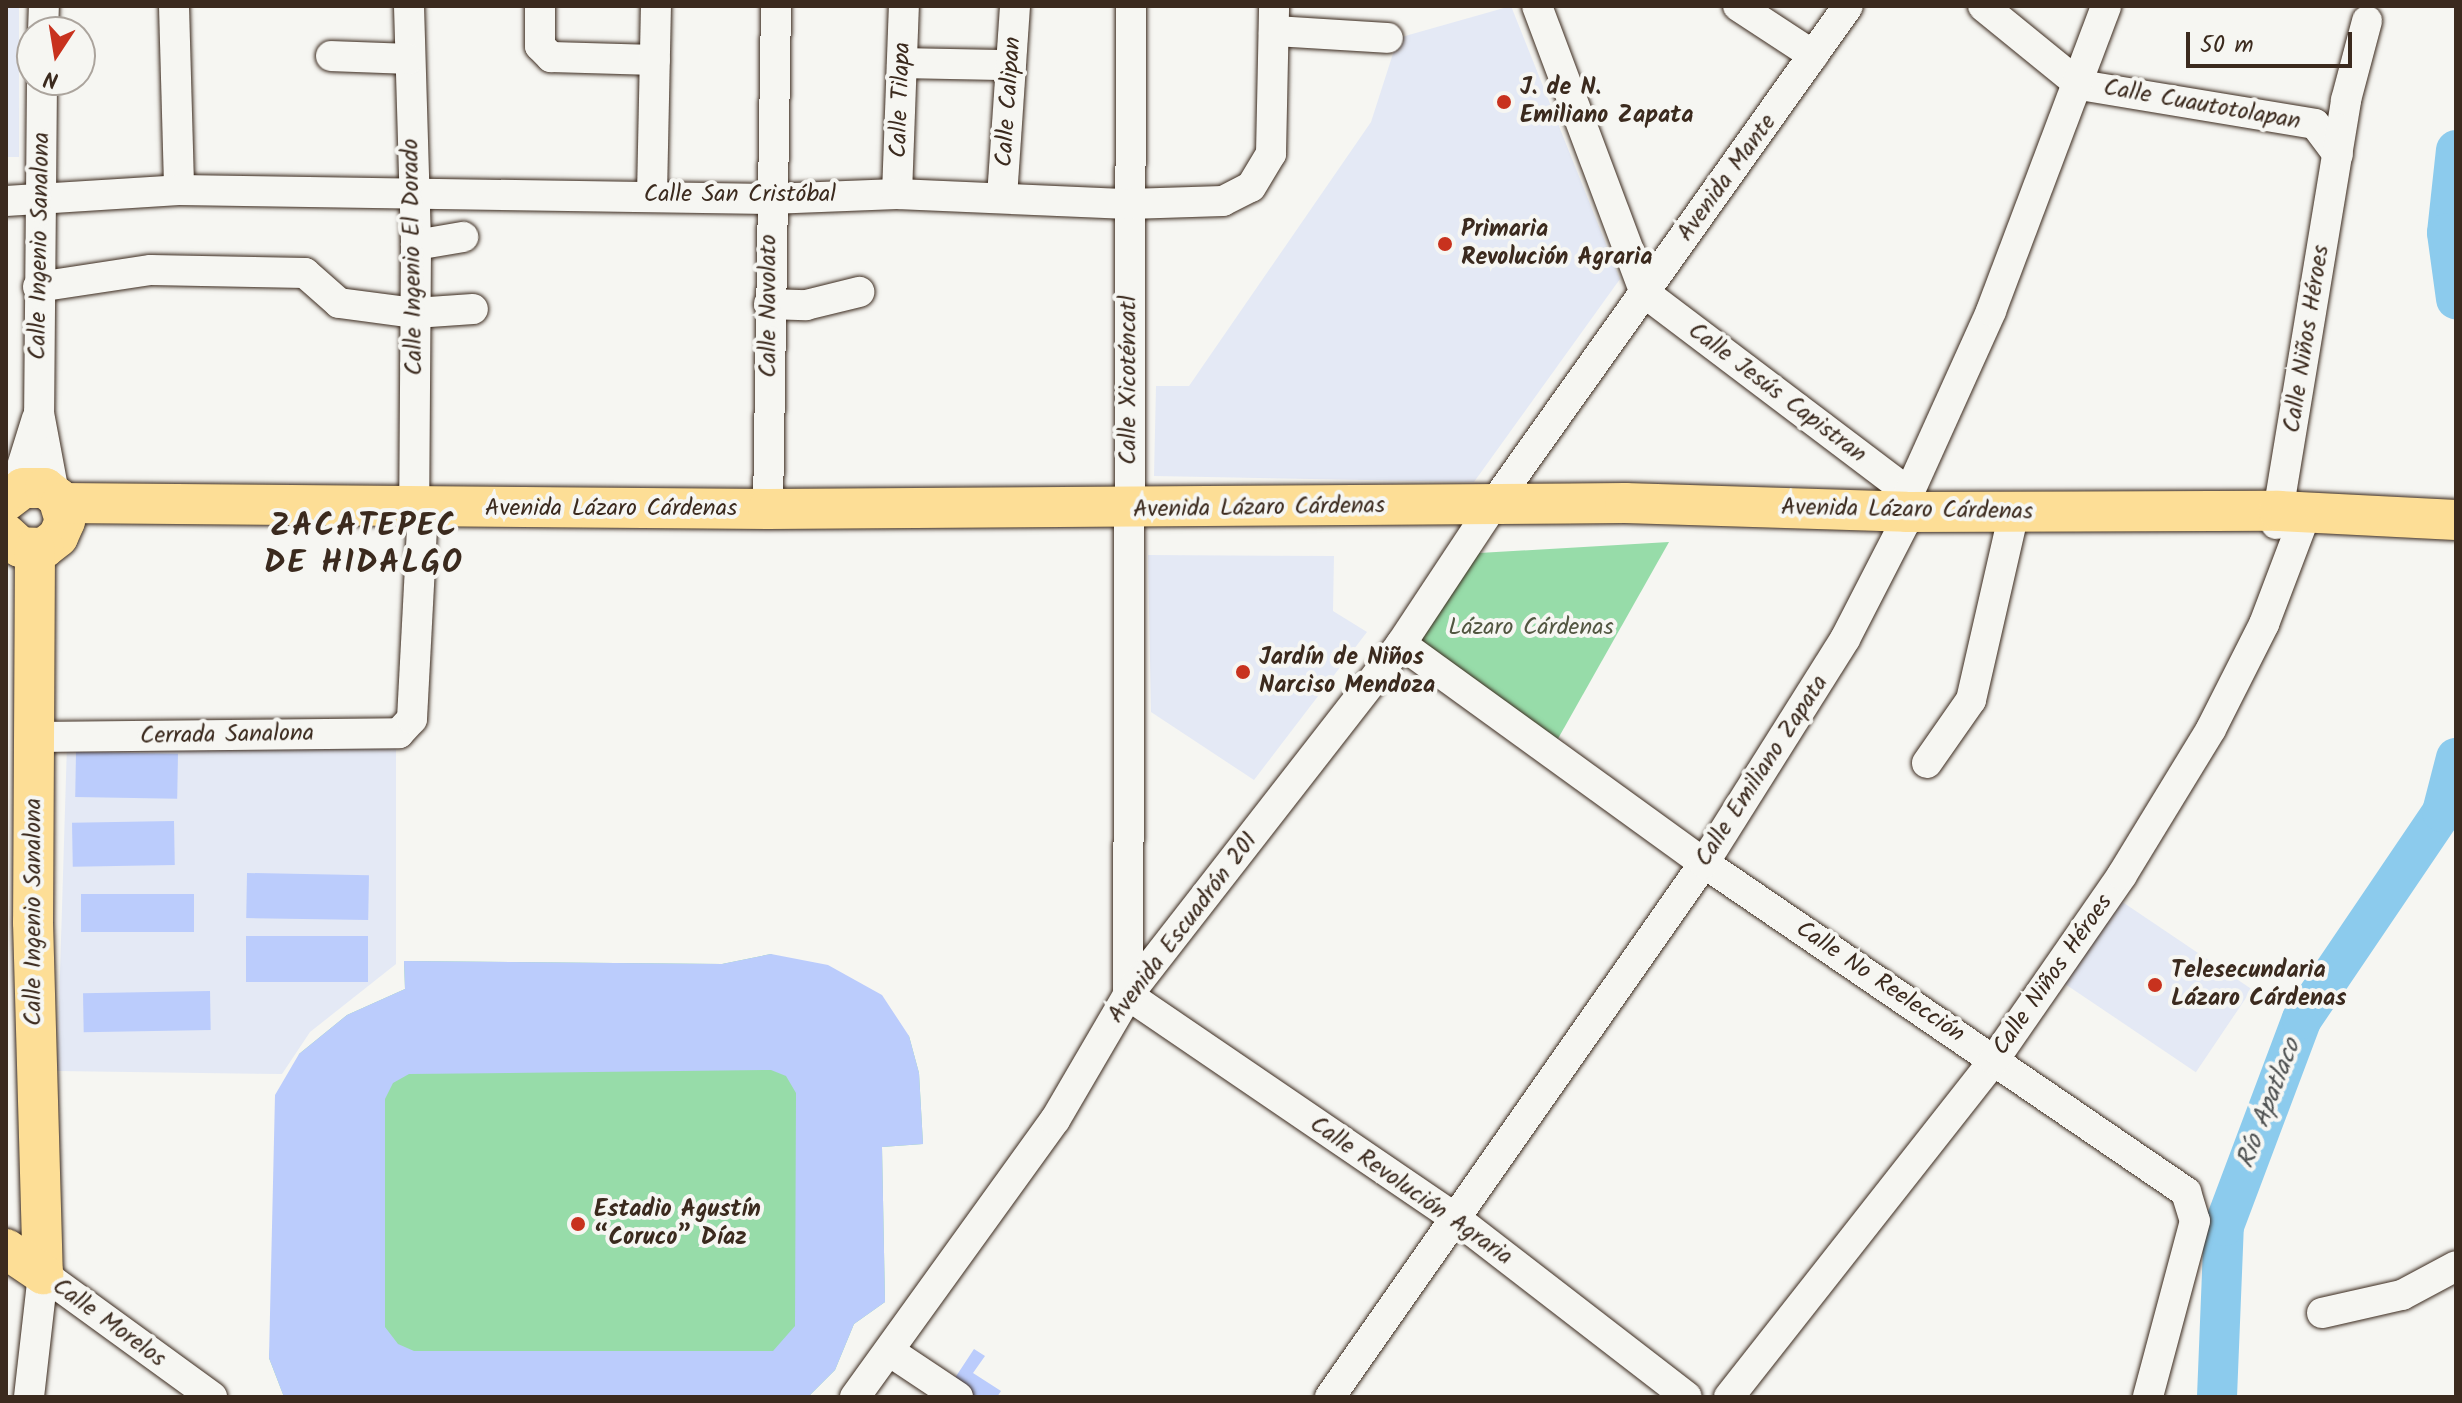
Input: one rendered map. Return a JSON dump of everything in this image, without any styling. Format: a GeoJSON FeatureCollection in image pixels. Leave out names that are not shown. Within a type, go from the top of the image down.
{"type":"FeatureCollection","features":[{"type":"Feature","properties":{"kind":"main road","name":"Avenida Lázaro Cárdenas"},"geometry":{"type":"LineString","coordinates":[[10,497],[34,486],[44,522],[418,518],[1128,519],[1906,510],[2292,517],[2440,526]]}},
{"type":"Feature","properties":{"kind":"main road","name":"Avenida Lázaro Cárdenas"},"geometry":{"type":"LineString","coordinates":[[585,519],[768,509],[1128,519]]}},
{"type":"Feature","properties":{"kind":"main road","name":"Avenida Lázaro Cárdenas"},"geometry":{"type":"LineString","coordinates":[[1906,510],[2011,525],[2292,517]]}},
{"type":"Feature","properties":{"kind":"main road","name":"Calle Ingenio Sanalona"},"geometry":{"type":"LineString","coordinates":[[43,1274],[36,1118],[35,737],[44,522]]}},
{"type":"Feature","properties":{"kind":"main road"},"geometry":{"type":"LineString","coordinates":[[6,1171],[28,1146],[36,1118]]}},
{"type":"Feature","properties":{"kind":"main road","name":"Calle Morelos"},"geometry":{"type":"LineString","coordinates":[[6,1249],[43,1274]]}},
{"type":"Feature","properties":{"kind":"street"},"geometry":{"type":"LineString","coordinates":[[174,6],[179,190]]}},
{"type":"Feature","properties":{"kind":"street","name":"Calle Ingenio El Dorado"},"geometry":{"type":"LineString","coordinates":[[409,6],[416,245],[418,518],[412,719]]}},
{"type":"Feature","properties":{"kind":"street"},"geometry":{"type":"LineString","coordinates":[[540,6],[540,46],[551,57],[655,60]]}},
{"type":"Feature","properties":{"kind":"street"},"geometry":{"type":"LineString","coordinates":[[652,195],[656,6]]}},
{"type":"Feature","properties":{"kind":"street","name":"Calle Navolato"},"geometry":{"type":"LineString","coordinates":[[768,509],[770,199],[776,6]]}},
{"type":"Feature","properties":{"kind":"street","name":"Calle Tilapa"},"geometry":{"type":"LineString","coordinates":[[897,194],[904,6]]}},
{"type":"Feature","properties":{"kind":"street","name":"Calle Calipan"},"geometry":{"type":"LineString","coordinates":[[1002,197],[1015,6]]}},
{"type":"Feature","properties":{"kind":"street","name":"Calle Xicoténcatl"},"geometry":{"type":"LineString","coordinates":[[1128,995],[1131,6]]}},
{"type":"Feature","properties":{"kind":"street"},"geometry":{"type":"LineString","coordinates":[[1537,6],[1645,293]]}},
{"type":"Feature","properties":{"kind":"street"},"geometry":{"type":"LineString","coordinates":[[1738,6],[1813,55]]}},
{"type":"Feature","properties":{"kind":"street","name":"Avenida Mante"},"geometry":{"type":"LineString","coordinates":[[1487,514],[1848,6]]}},
{"type":"Feature","properties":{"kind":"street","name":"Calle Cuautotolapan"},"geometry":{"type":"LineString","coordinates":[[1983,6],[2080,85],[2315,124],[2338,154]]}},
{"type":"Feature","properties":{"kind":"street","name":"Calle Emiliano Zapata"},"geometry":{"type":"LineString","coordinates":[[1330,1397],[1704,863],[1845,639],[1906,510],[1991,311],[2080,85],[2106,6]]}},
{"type":"Feature","properties":{"kind":"street"},"geometry":{"type":"LineString","coordinates":[[1274,19],[1388,38]]}},
{"type":"Feature","properties":{"kind":"street","name":"Calle San Cristóbal"},"geometry":{"type":"LineString","coordinates":[[6,201],[179,190],[770,199],[897,194],[1129,204],[1223,201],[1251,187],[1271,154],[1274,19]]}},
{"type":"Feature","properties":{"kind":"street","name":"Calle Niños Héroes"},"geometry":{"type":"LineString","coordinates":[[1729,1397],[1994,1060],[2175,790],[2264,624],[2292,517],[2338,154],[2367,21]]}},
{"type":"Feature","properties":{"kind":"street"},"geometry":{"type":"LineString","coordinates":[[331,56],[409,59]]}},
{"type":"Feature","properties":{"kind":"street"},"geometry":{"type":"LineString","coordinates":[[902,63],[1011,65]]}},
{"type":"Feature","properties":{"kind":"street","name":"Calle Ingenio Sanalona"},"geometry":{"type":"LineString","coordinates":[[42,96],[38,287],[44,522]]}},
{"type":"Feature","properties":{"kind":"street"},"geometry":{"type":"LineString","coordinates":[[416,245],[463,237]]}},
{"type":"Feature","properties":{"kind":"street"},"geometry":{"type":"LineString","coordinates":[[38,287],[142,271],[305,273],[339,303],[415,313],[473,309]]}},
{"type":"Feature","properties":{"kind":"street"},"geometry":{"type":"LineString","coordinates":[[769,304],[806,305],[859,292]]}},
{"type":"Feature","properties":{"kind":"street","name":"Calle Jesús Capistran"},"geometry":{"type":"LineString","coordinates":[[1645,293],[1906,510]]}},
{"type":"Feature","properties":{"kind":"street","name":"Calle Ingenio Sanalona"},"geometry":{"type":"LineString","coordinates":[[10,497],[39,413]]}},
{"type":"Feature","properties":{"kind":"street","name":"Avenida Escuadrón 201"},"geometry":{"type":"LineString","coordinates":[[855,1397],[1055,1120],[1128,995],[1401,644],[1487,514]]}},
{"type":"Feature","properties":{"kind":"street"},"geometry":{"type":"LineString","coordinates":[[1927,763],[1971,700],[2011,525]]}},
{"type":"Feature","properties":{"kind":"street","name":"Calle No Reelección"},"geometry":{"type":"LineString","coordinates":[[1401,644],[1704,863],[1994,1060],[2193,1201],[2195,1221],[2148,1397]]}},
{"type":"Feature","properties":{"kind":"street","name":"Cerrada Sanalona"},"geometry":{"type":"LineString","coordinates":[[35,737],[399,733],[412,719]]}},
{"type":"Feature","properties":{"kind":"street","name":"Calle Revolución Agraria"},"geometry":{"type":"LineString","coordinates":[[1128,995],[1454,1217],[1687,1397]]}},
{"type":"Feature","properties":{"kind":"street"},"geometry":{"type":"LineString","coordinates":[[2322,1313],[2402,1295],[2456,1266]]}},
{"type":"Feature","properties":{"kind":"street"},"geometry":{"type":"LineString","coordinates":[[29,1397],[43,1274]]}},
{"type":"Feature","properties":{"kind":"street","name":"Calle Morelos"},"geometry":{"type":"LineString","coordinates":[[43,1274],[212,1397]]}},
{"type":"Feature","properties":{"kind":"street"},"geometry":{"type":"LineString","coordinates":[[889,1351],[958,1397]]}},
{"type":"Feature","properties":{"kind":"shaded area"},"geometry":{"type":"Polygon","coordinates":[[[6,6],[19,6],[19,16],[16,16],[16,96],[19,96],[19,157],[6,157],[6,6]]]}},
{"type":"Feature","properties":{"kind":"shaded area","name":"Primaria Revolución Agraria"},"geometry":{"type":"Polygon","coordinates":[[[1511,6],[1620,279],[1474,482],[1154,476],[1156,386],[1189,386],[1371,122],[1398,38],[1511,6]]]}},
{"type":"Feature","properties":{"kind":"shaded area","name":"Jardín de Niños Narciso Mendoza"},"geometry":{"type":"Polygon","coordinates":[[[1148,555],[1334,556],[1333,611],[1367,632],[1254,780],[1151,712],[1148,555]]]}},
{"type":"Feature","properties":{"kind":"shaded area"},"geometry":{"type":"Polygon","coordinates":[[[396,741],[396,964],[310,1032],[282,1074],[57,1071],[67,744],[396,741]]]}},
{"type":"Feature","properties":{"kind":"shaded area","name":"Telesecundaria Lázaro Cárdenas"},"geometry":{"type":"Polygon","coordinates":[[[2115,897],[2252,989],[2196,1072],[2059,980],[2115,897]]]}},
{"type":"Feature","properties":{"kind":"green space","name":"Lázaro Cárdenas"},"geometry":{"type":"Polygon","coordinates":[[[1669,542],[1555,744],[1418,643],[1479,553],[1669,542]]]}},
{"type":"Feature","properties":{"kind":"green space","name":"Estadio Agustín “Coruco” Díaz"},"geometry":{"type":"Polygon","coordinates":[[[771,954],[909,1036],[919,1073],[923,1144],[882,1147],[885,1302],[854,1324],[835,1370],[808,1397],[284,1397],[269,1358],[299,1054],[347,1015],[405,989],[404,961],[722,964],[771,954]]]}},
{"type":"Feature","properties":{"kind":"building"},"geometry":{"type":"Polygon","coordinates":[[[76,752],[178,754],[177,799],[75,797],[76,752]]]}},
{"type":"Feature","properties":{"kind":"building"},"geometry":{"type":"Polygon","coordinates":[[[174,821],[175,865],[73,867],[72,823],[174,821]]]}},
{"type":"Feature","properties":{"kind":"building"},"geometry":{"type":"Polygon","coordinates":[[[247,873],[369,875],[368,920],[246,918],[247,873]]]}},
{"type":"Feature","properties":{"kind":"building"},"geometry":{"type":"Polygon","coordinates":[[[81,894],[194,894],[194,932],[81,932],[81,894]]]}},
{"type":"Feature","properties":{"kind":"building"},"geometry":{"type":"Polygon","coordinates":[[[246,936],[368,936],[368,982],[246,982],[246,936]]]}},
{"type":"Feature","properties":{"kind":"building"},"geometry":{"type":"Polygon","coordinates":[[[771,954],[828,965],[882,995],[909,1036],[919,1073],[923,1144],[882,1147],[885,1302],[854,1324],[835,1370],[808,1397],[284,1397],[269,1358],[275,1095],[299,1054],[347,1015],[405,989],[404,961],[722,964],[771,954]],[[771,1070],[409,1074],[393,1083],[385,1099],[385,1327],[398,1344],[414,1351],[773,1351],[795,1326],[796,1093],[786,1076],[771,1070]]]}},
{"type":"Feature","properties":{"kind":"building"},"geometry":{"type":"Polygon","coordinates":[[[210,991],[211,1030],[84,1032],[83,993],[210,991]]]}},
{"type":"Feature","properties":{"kind":"building"},"geometry":{"type":"Polygon","coordinates":[[[974,1349],[985,1356],[973,1373],[1001,1391],[997,1397],[964,1397],[949,1387],[974,1349]]]}},
{"type":"Feature","properties":{"kind":"waterway","name":"Río Apatlaco"},"geometry":{"type":"LineString","coordinates":[[2456,150],[2447,233],[2456,299]]}},
{"type":"Feature","properties":{"kind":"waterway","name":"Río Apatlaco"},"geometry":{"type":"LineString","coordinates":[[2217,1397],[2224,1226],[2302,1019],[2442,812],[2456,758]]}},
{"type":"Feature","properties":{"kind":"place","name":"J. de N. Emiliano Zapata"},"geometry":{"type":"Point","coordinates":[1504,102]}},
{"type":"Feature","properties":{"kind":"place","name":"Primaria Revolución Agraria"},"geometry":{"type":"Point","coordinates":[1445,244]}},
{"type":"Feature","properties":{"kind":"place","name":"Jardín de Niños Narciso Mendoza"},"geometry":{"type":"Point","coordinates":[1243,672]}},
{"type":"Feature","properties":{"kind":"place","name":"Telesecundaria Lázaro Cárdenas"},"geometry":{"type":"Point","coordinates":[2155,985]}},
{"type":"Feature","properties":{"kind":"place","name":"Estadio Agustín “Coruco” Díaz"},"geometry":{"type":"Point","coordinates":[578,1224]}},
{"type":"Feature","properties":{"kind":"district","name":"ZACATEPEC DE HIDALGO"},"geometry":{"type":"Point","coordinates":[364,546]}}]}
